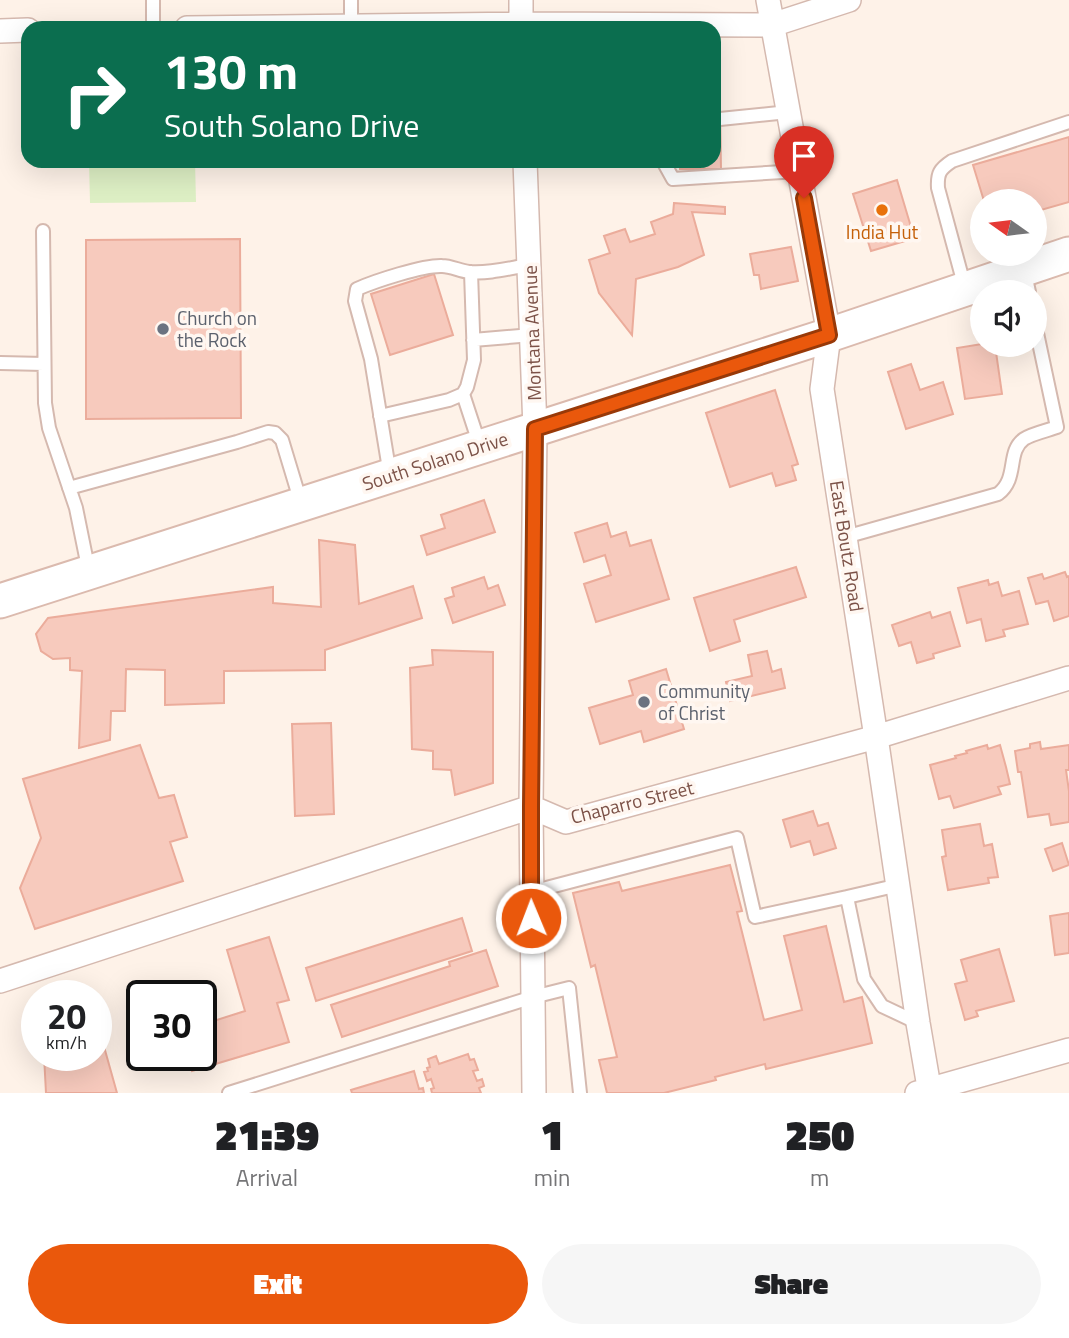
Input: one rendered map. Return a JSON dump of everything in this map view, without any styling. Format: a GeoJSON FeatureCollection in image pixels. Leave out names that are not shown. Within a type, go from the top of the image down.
{"type":"FeatureCollection","features":[{"type":"Feature","properties":{"kind":"street"},"geometry":{"type":"LineString","coordinates":[[521,0],[521,21]]}},
{"type":"Feature","properties":{"kind":"street","name":"East Boutz Road"},"geometry":{"type":"LineString","coordinates":[[768,0],[829,335],[822,389],[899,885],[925,1092]]}},
{"type":"Feature","properties":{"kind":"street"},"geometry":{"type":"LineString","coordinates":[[721,25],[772,25],[849,0]]}},
{"type":"Feature","properties":{"kind":"street"},"geometry":{"type":"LineString","coordinates":[[0,31],[21,30]]}},
{"type":"Feature","properties":{"kind":"street","name":"Montana Avenue"},"geometry":{"type":"LineString","coordinates":[[525,168],[535,429],[531,807],[534,1093]]}},
{"type":"Feature","properties":{"kind":"street","name":"South Solano Drive"},"geometry":{"type":"LineString","coordinates":[[1028,280],[1069,254]]}},
{"type":"Feature","properties":{"kind":"street","name":"South Solano Drive"},"geometry":{"type":"LineString","coordinates":[[0,601],[970,287]]}},
{"type":"Feature","properties":{"kind":"street","name":"Chaparro Street"},"geometry":{"type":"LineString","coordinates":[[531,807],[566,822],[876,737],[1069,677]]}},
{"type":"Feature","properties":{"kind":"street"},"geometry":{"type":"LineString","coordinates":[[0,981],[531,807]]}},
{"type":"Feature","properties":{"kind":"street"},"geometry":{"type":"LineString","coordinates":[[925,1092],[1069,1050]]}},
{"type":"Feature","properties":{"kind":"lane"},"geometry":{"type":"LineString","coordinates":[[153,0],[153,21]]}},
{"type":"Feature","properties":{"kind":"lane"},"geometry":{"type":"LineString","coordinates":[[351,0],[351,21]]}},
{"type":"Feature","properties":{"kind":"lane"},"geometry":{"type":"LineString","coordinates":[[721,119],[788,112]]}},
{"type":"Feature","properties":{"kind":"lane"},"geometry":{"type":"LineString","coordinates":[[965,288],[938,188],[937,175],[941,168],[952,161],[1069,122]]}},
{"type":"Feature","properties":{"kind":"lane"},"geometry":{"type":"LineString","coordinates":[[667,168],[673,178],[799,171]]}},
{"type":"Feature","properties":{"kind":"lane"},"geometry":{"type":"LineString","coordinates":[[43,231],[45,403],[49,428],[76,508],[89,572]]}},
{"type":"Feature","properties":{"kind":"lane"},"geometry":{"type":"LineString","coordinates":[[390,475],[371,359],[355,301],[357,289],[372,282],[431,267],[444,266],[482,273],[529,265]]}},
{"type":"Feature","properties":{"kind":"lane"},"geometry":{"type":"LineString","coordinates":[[380,416],[449,400],[463,394],[474,360],[471,272]]}},
{"type":"Feature","properties":{"kind":"lane"},"geometry":{"type":"LineString","coordinates":[[473,340],[532,335]]}},
{"type":"Feature","properties":{"kind":"lane"},"geometry":{"type":"LineString","coordinates":[[845,537],[998,494],[1006,488],[1015,451],[1024,438],[1057,427],[1042,357]]}},
{"type":"Feature","properties":{"kind":"lane"},"geometry":{"type":"LineString","coordinates":[[0,363],[44,364]]}},
{"type":"Feature","properties":{"kind":"lane"},"geometry":{"type":"LineString","coordinates":[[463,394],[480,446]]}},
{"type":"Feature","properties":{"kind":"lane"},"geometry":{"type":"LineString","coordinates":[[69,488],[275,432],[282,440],[301,504]]}},
{"type":"Feature","properties":{"kind":"lane"},"geometry":{"type":"LineString","coordinates":[[531,892],[737,838],[755,917],[899,885]]}},
{"type":"Feature","properties":{"kind":"lane"},"geometry":{"type":"LineString","coordinates":[[846,897],[864,979],[881,1006],[918,1023]]}},
{"type":"Feature","properties":{"kind":"lane"},"geometry":{"type":"LineString","coordinates":[[229,1093],[569,988],[580,1093]]}},
{"type":"Feature","properties":{"kind":"green space"},"geometry":{"type":"Polygon","coordinates":[[[89,168],[195,168],[196,202],[90,203],[89,168]]]}},
{"type":"Feature","properties":{"kind":"building"},"geometry":{"type":"Polygon","coordinates":[[[1069,137],[1069,202],[1047,208],[1047,189],[980,189],[973,165],[1069,137]]]}},
{"type":"Feature","properties":{"kind":"building"},"geometry":{"type":"Polygon","coordinates":[[[721,168],[721,169],[680,169],[721,168]]]}},
{"type":"Feature","properties":{"kind":"building","name":"India Hut"},"geometry":{"type":"Polygon","coordinates":[[[897,180],[911,227],[901,230],[905,241],[871,251],[853,194],[897,180]]]}},
{"type":"Feature","properties":{"kind":"building"},"geometry":{"type":"Polygon","coordinates":[[[674,203],[725,207],[725,214],[692,212],[704,255],[678,267],[636,279],[632,335],[599,293],[589,260],[610,253],[604,236],[625,229],[630,242],[655,234],[651,222],[673,214],[674,203]]]}},
{"type":"Feature","properties":{"kind":"building","name":"Church on the Rock"},"geometry":{"type":"Polygon","coordinates":[[[240,239],[241,418],[86,419],[86,240],[240,239]]]}},
{"type":"Feature","properties":{"kind":"building"},"geometry":{"type":"Polygon","coordinates":[[[791,247],[798,281],[761,289],[759,275],[754,275],[750,254],[791,247]]]}},
{"type":"Feature","properties":{"kind":"building"},"geometry":{"type":"Polygon","coordinates":[[[434,274],[453,335],[390,355],[371,294],[434,274]]]}},
{"type":"Feature","properties":{"kind":"building"},"geometry":{"type":"Polygon","coordinates":[[[970,346],[970,357],[997,357],[1002,394],[965,399],[957,348],[970,346]]]}},
{"type":"Feature","properties":{"kind":"building"},"geometry":{"type":"Polygon","coordinates":[[[911,364],[920,390],[943,382],[953,414],[906,429],[888,372],[911,364]]]}},
{"type":"Feature","properties":{"kind":"building"},"geometry":{"type":"Polygon","coordinates":[[[775,390],[798,464],[792,466],[796,480],[776,486],[772,473],[730,487],[706,413],[775,390]]]}},
{"type":"Feature","properties":{"kind":"building"},"geometry":{"type":"Polygon","coordinates":[[[484,500],[495,532],[427,555],[421,536],[445,528],[441,515],[484,500]]]}},
{"type":"Feature","properties":{"kind":"building"},"geometry":{"type":"Polygon","coordinates":[[[607,523],[611,537],[626,532],[630,546],[651,540],[669,599],[596,622],[584,584],[611,575],[605,555],[584,562],[575,533],[607,523]]]}},
{"type":"Feature","properties":{"kind":"building"},"geometry":{"type":"Polygon","coordinates":[[[319,540],[355,545],[359,604],[413,586],[422,618],[325,650],[325,670],[224,671],[224,703],[165,705],[165,670],[126,669],[125,711],[111,711],[110,740],[79,748],[82,671],[70,670],[70,658],[53,659],[41,651],[36,634],[48,618],[273,587],[273,603],[321,607],[319,540]]]}},
{"type":"Feature","properties":{"kind":"building"},"geometry":{"type":"Polygon","coordinates":[[[796,567],[806,597],[734,620],[740,641],[710,651],[694,598],[796,567]]]}},
{"type":"Feature","properties":{"kind":"building"},"geometry":{"type":"Polygon","coordinates":[[[1065,572],[1067,577],[1069,576],[1069,616],[1054,621],[1048,601],[1036,604],[1028,578],[1042,574],[1044,579],[1065,572]]]}},
{"type":"Feature","properties":{"kind":"building"},"geometry":{"type":"Polygon","coordinates":[[[484,577],[488,589],[498,585],[505,605],[453,623],[445,599],[454,596],[452,588],[484,577]]]}},
{"type":"Feature","properties":{"kind":"building"},"geometry":{"type":"Polygon","coordinates":[[[988,580],[989,585],[998,582],[1002,596],[1019,591],[1028,624],[1003,630],[1005,636],[986,641],[981,619],[967,623],[958,588],[988,580]]]}},
{"type":"Feature","properties":{"kind":"building"},"geometry":{"type":"Polygon","coordinates":[[[930,612],[932,618],[950,612],[960,646],[933,654],[934,658],[917,663],[911,642],[899,646],[892,625],[930,612]]]}},
{"type":"Feature","properties":{"kind":"building"},"geometry":{"type":"Polygon","coordinates":[[[432,650],[493,652],[493,783],[455,795],[451,770],[433,769],[433,751],[412,749],[410,668],[433,665],[432,650]]]}},
{"type":"Feature","properties":{"kind":"building"},"geometry":{"type":"Polygon","coordinates":[[[767,651],[772,672],[781,669],[785,688],[730,701],[726,682],[752,676],[748,655],[767,651]]]}},
{"type":"Feature","properties":{"kind":"building","name":"Community of Christ"},"geometry":{"type":"Polygon","coordinates":[[[666,669],[684,729],[644,742],[641,731],[600,744],[589,708],[633,695],[629,681],[666,669]]]}},
{"type":"Feature","properties":{"kind":"building"},"geometry":{"type":"Polygon","coordinates":[[[331,723],[334,814],[295,816],[292,724],[331,723]]]}},
{"type":"Feature","properties":{"kind":"building"},"geometry":{"type":"Polygon","coordinates":[[[1040,742],[1041,749],[1069,745],[1069,770],[1066,770],[1069,822],[1051,825],[1049,814],[1028,817],[1015,751],[1030,748],[1030,744],[1040,742]]]}},
{"type":"Feature","properties":{"kind":"building"},"geometry":{"type":"Polygon","coordinates":[[[140,745],[159,798],[174,795],[187,837],[170,842],[183,881],[35,929],[20,888],[41,838],[23,779],[140,745]]]}},
{"type":"Feature","properties":{"kind":"building"},"geometry":{"type":"Polygon","coordinates":[[[987,745],[988,749],[1000,745],[1010,784],[998,787],[1001,794],[954,808],[950,796],[939,799],[930,765],[987,745]]]}},
{"type":"Feature","properties":{"kind":"building"},"geometry":{"type":"Polygon","coordinates":[[[813,811],[818,826],[828,823],[836,848],[814,855],[810,841],[791,847],[783,820],[813,811]]]}},
{"type":"Feature","properties":{"kind":"building"},"geometry":{"type":"Polygon","coordinates":[[[980,824],[984,846],[992,844],[998,877],[988,878],[989,883],[948,890],[942,857],[946,856],[942,830],[980,824]]]}},
{"type":"Feature","properties":{"kind":"building"},"geometry":{"type":"Polygon","coordinates":[[[1062,843],[1069,865],[1053,871],[1045,849],[1062,843]]]}},
{"type":"Feature","properties":{"kind":"building"},"geometry":{"type":"Polygon","coordinates":[[[730,865],[742,911],[737,912],[764,1020],[802,1010],[784,936],[826,926],[844,1002],[862,997],[872,1043],[766,1069],[765,1064],[664,1093],[607,1093],[599,1060],[617,1057],[595,965],[591,967],[573,893],[619,882],[622,891],[730,865]]]}},
{"type":"Feature","properties":{"kind":"building"},"geometry":{"type":"Polygon","coordinates":[[[1069,913],[1069,953],[1055,955],[1050,916],[1069,913]]]}},
{"type":"Feature","properties":{"kind":"building"},"geometry":{"type":"Polygon","coordinates":[[[462,918],[472,951],[316,1001],[306,968],[462,918]]]}},
{"type":"Feature","properties":{"kind":"building"},"geometry":{"type":"Polygon","coordinates":[[[269,937],[289,1000],[277,1003],[289,1042],[217,1064],[217,1020],[245,1011],[227,950],[269,937]]]}},
{"type":"Feature","properties":{"kind":"building"},"geometry":{"type":"Polygon","coordinates":[[[999,949],[1014,1001],[976,1011],[978,1016],[965,1020],[955,984],[967,981],[961,960],[999,949]]]}},
{"type":"Feature","properties":{"kind":"building"},"geometry":{"type":"Polygon","coordinates":[[[486,950],[498,986],[342,1037],[331,1005],[450,966],[449,962],[486,950]]]}},
{"type":"Feature","properties":{"kind":"building"},"geometry":{"type":"Polygon","coordinates":[[[468,1054],[470,1060],[474,1059],[478,1070],[473,1071],[477,1081],[482,1079],[484,1086],[479,1088],[481,1093],[432,1093],[431,1089],[434,1088],[431,1079],[427,1081],[424,1072],[430,1067],[428,1059],[436,1056],[439,1064],[468,1054]]]}},
{"type":"Feature","properties":{"kind":"building"},"geometry":{"type":"Polygon","coordinates":[[[45,1071],[111,1071],[117,1093],[46,1093],[45,1071]]]}},
{"type":"Feature","properties":{"kind":"building"},"geometry":{"type":"Polygon","coordinates":[[[414,1071],[419,1089],[423,1088],[424,1093],[352,1093],[351,1090],[414,1071]]]}},
{"type":"Feature","properties":{"kind":"place","name":"India Hut"},"geometry":{"type":"Point","coordinates":[882,210]}},
{"type":"Feature","properties":{"kind":"place","name":"Church on the Rock"},"geometry":{"type":"Point","coordinates":[163,329]}},
{"type":"Feature","properties":{"kind":"place","name":"Community of Christ"},"geometry":{"type":"Point","coordinates":[644,702]}},
{"type":"Feature","properties":{"kind":"route"},"geometry":{"type":"LineString","coordinates":[[531,918],[535,429],[829,335],[804,198]]}}]}
